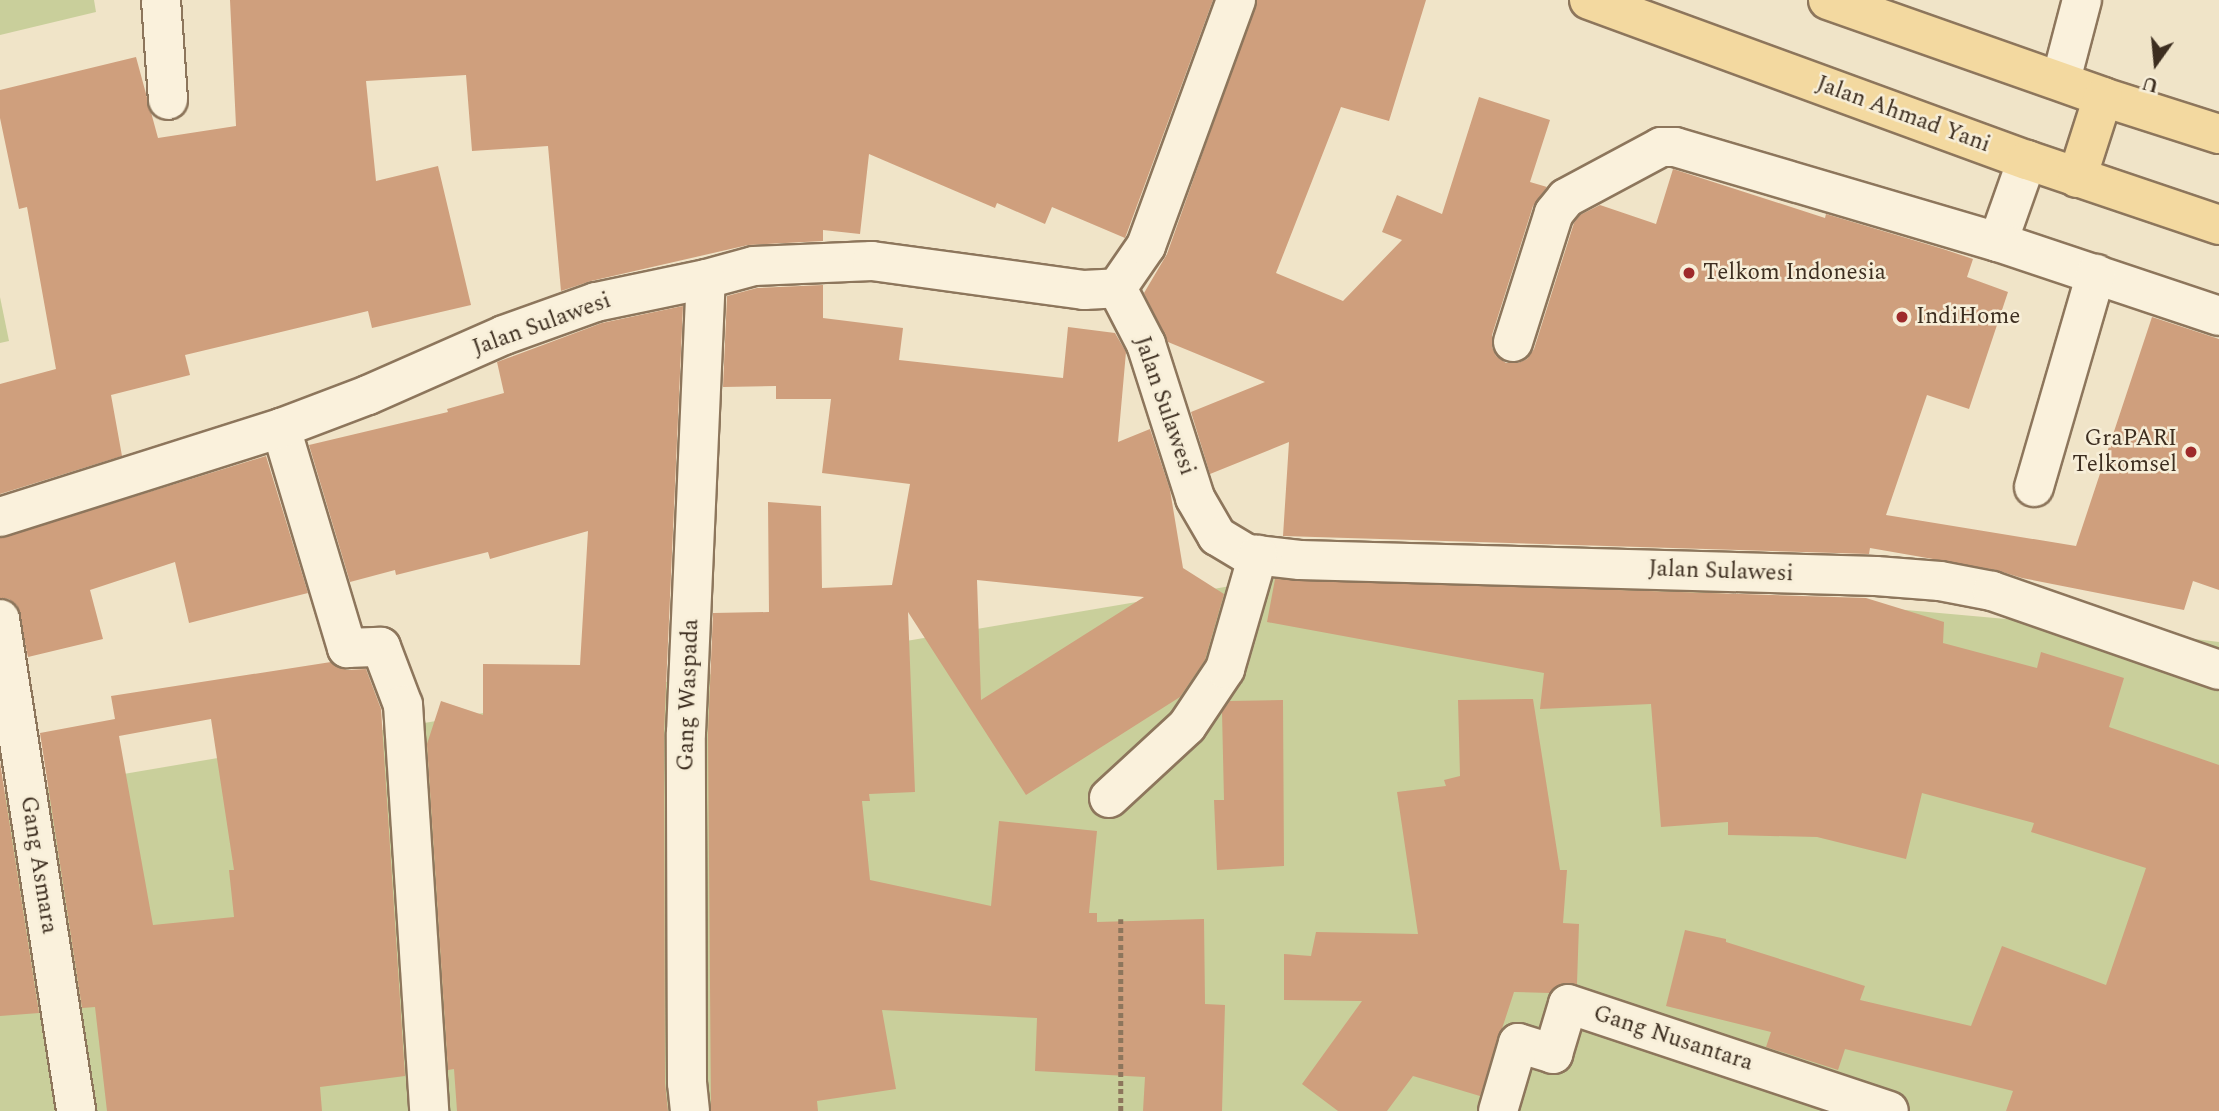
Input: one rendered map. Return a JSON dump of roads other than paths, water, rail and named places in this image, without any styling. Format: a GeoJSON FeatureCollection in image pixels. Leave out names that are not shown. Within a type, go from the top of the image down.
{"type":"FeatureCollection","features":[{"type":"Feature","properties":{"kind":"main road","name":"Jalan Ahmad Yani"},"geometry":{"type":"LineString","coordinates":[[1589,0],[2077,178],[2219,225]]}},
{"type":"Feature","properties":{"kind":"main road"},"geometry":{"type":"LineString","coordinates":[[1828,0],[2103,97],[2219,134]]}},
{"type":"Feature","properties":{"kind":"main road"},"geometry":{"type":"LineString","coordinates":[[2077,178],[2103,97]]}},
{"type":"Feature","properties":{"kind":"street"},"geometry":{"type":"LineString","coordinates":[[161,0],[168,100]]}},
{"type":"Feature","properties":{"kind":"street"},"geometry":{"type":"LineString","coordinates":[[1117,288],[1146,247],[1236,0]]}},
{"type":"Feature","properties":{"kind":"street"},"geometry":{"type":"LineString","coordinates":[[2061,80],[2082,0]]}},
{"type":"Feature","properties":{"kind":"street"},"geometry":{"type":"LineString","coordinates":[[1513,342],[1554,213],[1566,198],[1661,147],[1675,147],[1998,242],[2219,316]]}},
{"type":"Feature","properties":{"kind":"street"},"geometry":{"type":"LineString","coordinates":[[1998,242],[2027,160]]}},
{"type":"Feature","properties":{"kind":"street","name":"Jalan Sulawesi"},"geometry":{"type":"LineString","coordinates":[[0,517],[281,428],[368,395],[504,335],[596,302],[754,266],[872,261],[1084,290],[1117,288],[1146,344],[1195,498],[1217,536],[1247,554],[1300,561],[1876,576],[1940,581],[1992,591],[2219,670]]}},
{"type":"Feature","properties":{"kind":"street"},"geometry":{"type":"LineString","coordinates":[[2034,487],[2096,274]]}},
{"type":"Feature","properties":{"kind":"street","name":"Gang Waspada"},"geometry":{"type":"LineString","coordinates":[[690,1111],[687,1083],[686,733],[706,279]]}},
{"type":"Feature","properties":{"kind":"street"},"geometry":{"type":"LineString","coordinates":[[281,428],[347,648],[381,647],[403,705],[429,1111]]}},
{"type":"Feature","properties":{"kind":"street"},"geometry":{"type":"LineString","coordinates":[[1109,798],[1187,726],[1224,669],[1258,555]]}},
{"type":"Feature","properties":{"kind":"street","name":"Gang Asmara"},"geometry":{"type":"LineString","coordinates":[[0,619],[76,1111]]}},
{"type":"Feature","properties":{"kind":"street","name":"Gang Nusantara"},"geometry":{"type":"LineString","coordinates":[[1498,1111],[1518,1043],[1553,1054],[1568,1004],[1889,1111]]}},
{"type":"Feature","properties":{"kind":"place","name":"Telkom Indonesia"},"geometry":{"type":"Point","coordinates":[1689,273]}},
{"type":"Feature","properties":{"kind":"place","name":"IndiHome"},"geometry":{"type":"Point","coordinates":[1902,317]}},
{"type":"Feature","properties":{"kind":"place","name":"GraPARI Telkomsel"},"geometry":{"type":"Point","coordinates":[2191,452]}}]}
